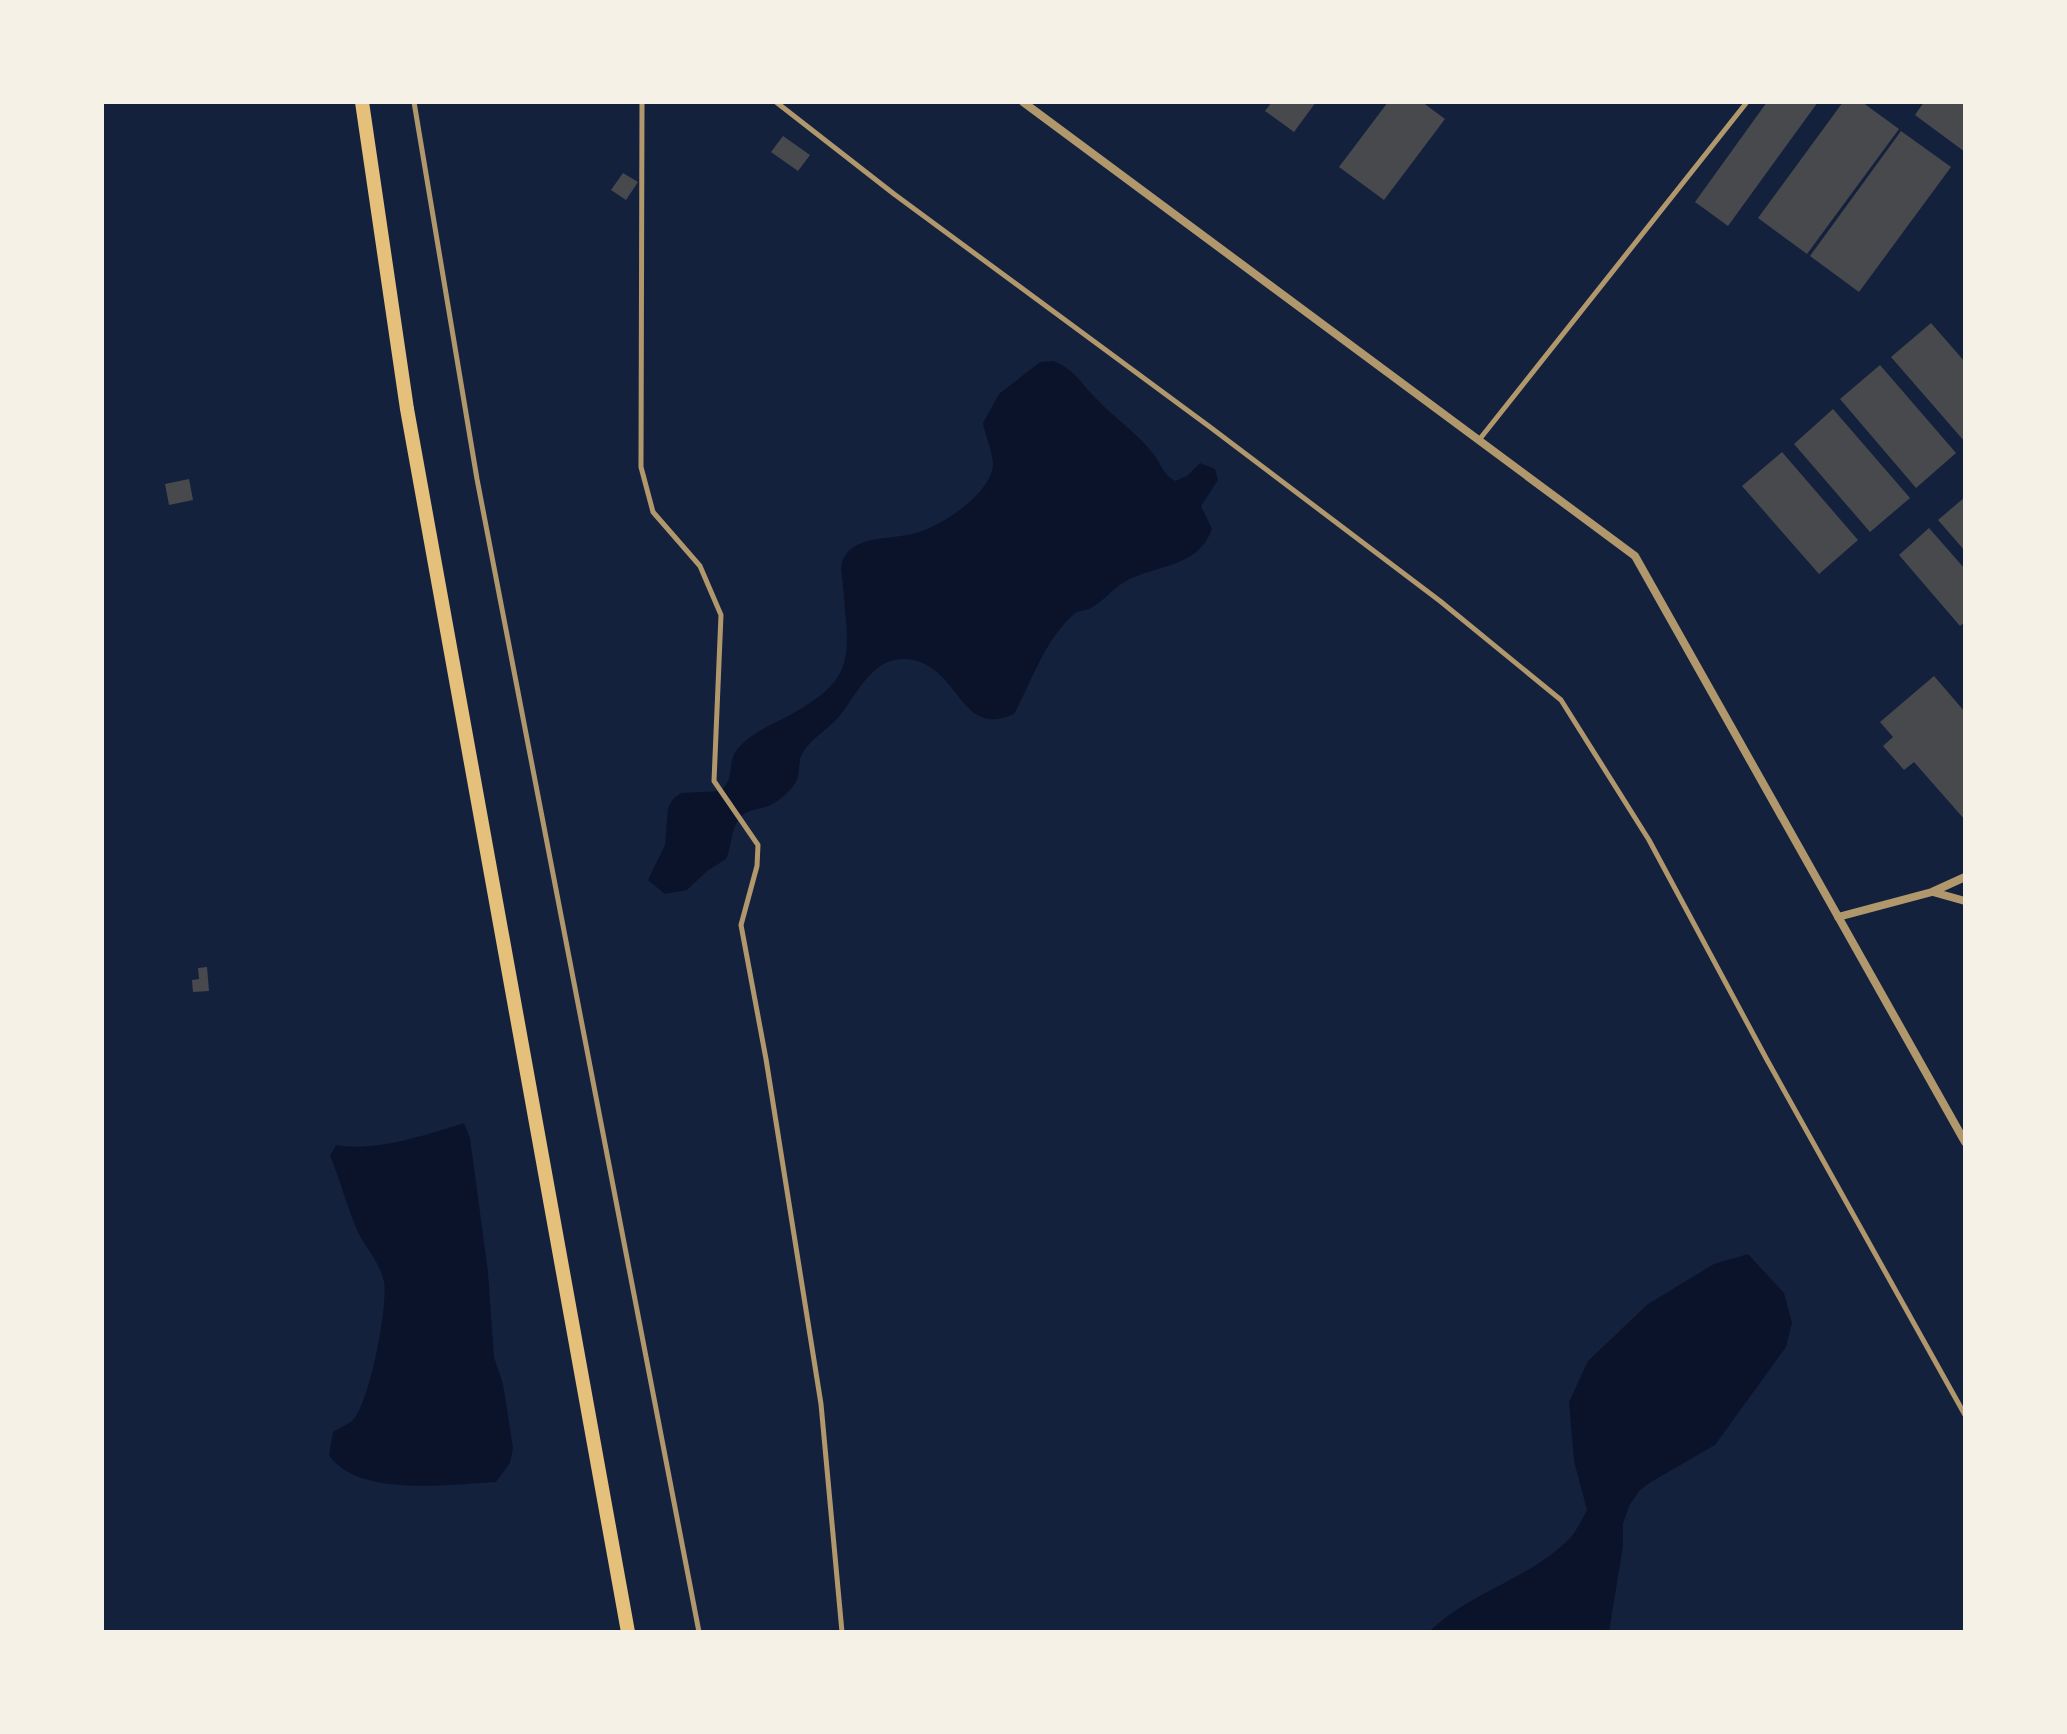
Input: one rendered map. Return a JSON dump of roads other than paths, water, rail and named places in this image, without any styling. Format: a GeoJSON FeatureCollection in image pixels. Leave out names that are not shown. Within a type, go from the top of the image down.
{"type":"FeatureCollection","features":[{"type":"Feature","properties":{"kind":"main road"},"geometry":{"type":"LineString","coordinates":[[362,102],[407,409],[628,1632]]}},
{"type":"Feature","properties":{"kind":"street"},"geometry":{"type":"LineString","coordinates":[[1023,102],[1635,556],[1965,1142]]}},
{"type":"Feature","properties":{"kind":"street"},"geometry":{"type":"LineString","coordinates":[[1838,917],[1932,892],[1965,877]]}},
{"type":"Feature","properties":{"kind":"street"},"geometry":{"type":"LineString","coordinates":[[1932,892],[1965,901]]}},
{"type":"Feature","properties":{"kind":"lane"},"geometry":{"type":"LineString","coordinates":[[414,102],[477,479],[699,1632]]}},
{"type":"Feature","properties":{"kind":"lane"},"geometry":{"type":"LineString","coordinates":[[642,102],[641,467],[653,512],[700,566],[721,615],[714,781],[758,845],[757,866],[741,925],[766,1059],[821,1404],[842,1632]]}},
{"type":"Feature","properties":{"kind":"lane"},"geometry":{"type":"LineString","coordinates":[[776,102],[894,194],[1440,601],[1561,700],[1649,840],[1780,1085],[1965,1415]]}},
{"type":"Feature","properties":{"kind":"lane"},"geometry":{"type":"LineString","coordinates":[[1479,440],[1747,102]]}},
{"type":"Feature","properties":{"kind":"water"},"geometry":{"type":"Polygon","coordinates":[[[1053,361],[1070,371],[1140,439],[1165,473],[1175,481],[1187,476],[1200,463],[1215,469],[1218,480],[1201,506],[1212,529],[1206,542],[1187,558],[1138,575],[1117,587],[1096,605],[1074,614],[1047,648],[1014,714],[995,719],[981,717],[923,663],[905,659],[882,665],[864,681],[835,721],[804,751],[798,778],[790,790],[774,803],[739,819],[726,859],[707,871],[687,890],[665,894],[648,880],[665,845],[668,808],[673,799],[681,793],[721,791],[729,779],[735,753],[745,741],[807,705],[832,685],[839,674],[847,648],[841,569],[844,558],[850,550],[868,541],[923,531],[947,519],[970,501],[992,471],[983,423],[999,394],[1040,362],[1053,361]]]}},
{"type":"Feature","properties":{"kind":"water"},"geometry":{"type":"Polygon","coordinates":[[[464,1123],[470,1138],[488,1272],[494,1357],[503,1384],[513,1448],[510,1463],[496,1482],[431,1486],[383,1483],[361,1478],[342,1469],[329,1455],[333,1432],[353,1420],[366,1394],[380,1331],[384,1282],[358,1232],[330,1156],[336,1145],[384,1144],[464,1123]]]}},
{"type":"Feature","properties":{"kind":"water"},"geometry":{"type":"Polygon","coordinates":[[[1748,1254],[1784,1293],[1792,1323],[1786,1347],[1715,1445],[1651,1482],[1640,1490],[1630,1504],[1623,1523],[1623,1546],[1609,1632],[1429,1632],[1462,1606],[1538,1564],[1555,1552],[1577,1528],[1587,1510],[1574,1461],[1569,1402],[1588,1361],[1648,1304],[1714,1264],[1748,1254]]]}}]}
